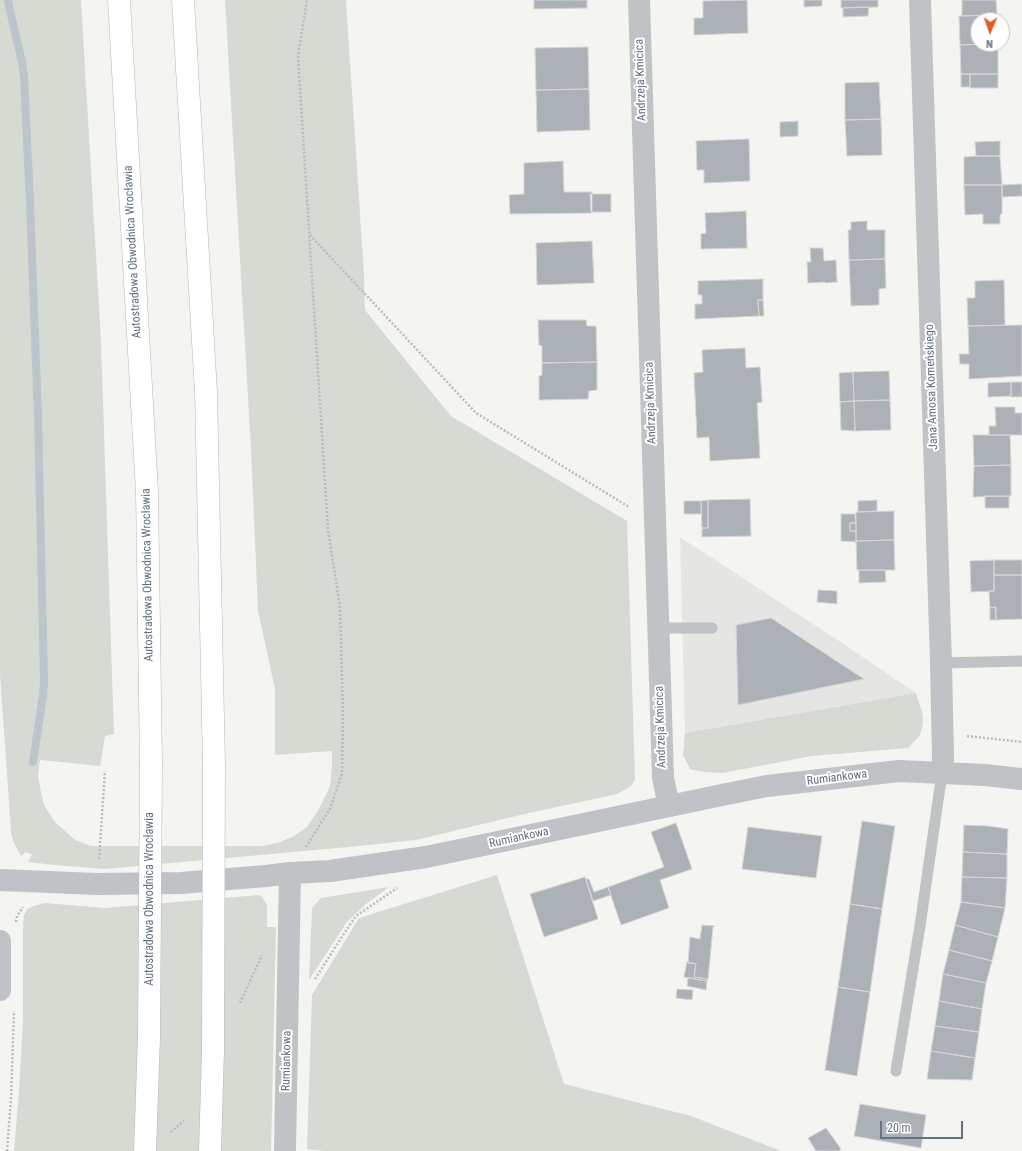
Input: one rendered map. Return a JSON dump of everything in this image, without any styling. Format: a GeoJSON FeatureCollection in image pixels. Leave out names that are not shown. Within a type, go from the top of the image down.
{"type":"FeatureCollection","features":[{"type":"Feature","properties":{"kind":"highway","name":"Autostradowa Obwodnica Wrocławia"},"geometry":{"type":"LineString","coordinates":[[119,0],[148,492],[151,766],[149,1037],[145,1151]]}},
{"type":"Feature","properties":{"kind":"highway"},"geometry":{"type":"LineString","coordinates":[[184,0],[206,392],[214,765],[213,1051],[210,1151]]}},
{"type":"Feature","properties":{"kind":"street","name":"Andrzeja Kmicica"},"geometry":{"type":"LineString","coordinates":[[639,0],[662,778],[668,806]]}},
{"type":"Feature","properties":{"kind":"street","name":"Jana Amosa Komeńskiego"},"geometry":{"type":"LineString","coordinates":[[920,0],[943,757],[942,773]]}},
{"type":"Feature","properties":{"kind":"street","name":"Rumiankowa"},"geometry":{"type":"LineString","coordinates":[[285,1151],[290,873],[330,871],[426,857],[767,786],[899,771],[985,775],[1022,779]]}},
{"type":"Feature","properties":{"kind":"street"},"geometry":{"type":"LineString","coordinates":[[0,880],[97,884],[181,883],[290,873]]}},
{"type":"Feature","properties":{"kind":"street"},"geometry":{"type":"LineString","coordinates":[[0,941],[7,997]]}},
{"type":"Feature","properties":{"kind":"lane"},"geometry":{"type":"LineString","coordinates":[[658,628],[712,628]]}},
{"type":"Feature","properties":{"kind":"lane"},"geometry":{"type":"LineString","coordinates":[[940,663],[1022,661]]}},
{"type":"Feature","properties":{"kind":"lane"},"geometry":{"type":"LineString","coordinates":[[896,1071],[921,918],[942,773]]}},
{"type":"Feature","properties":{"kind":"path"},"geometry":{"type":"LineString","coordinates":[[290,873],[330,809],[342,774],[343,713],[340,607],[328,530],[298,56],[307,0]]}},
{"type":"Feature","properties":{"kind":"path"},"geometry":{"type":"LineString","coordinates":[[309,234],[476,412],[655,522]]}},
{"type":"Feature","properties":{"kind":"path"},"geometry":{"type":"LineString","coordinates":[[965,735],[1022,742]]}},
{"type":"Feature","properties":{"kind":"path"},"geometry":{"type":"LineString","coordinates":[[100,847],[105,771]]}},
{"type":"Feature","properties":{"kind":"path"},"geometry":{"type":"LineString","coordinates":[[312,983],[356,916],[402,885]]}},
{"type":"Feature","properties":{"kind":"path"},"geometry":{"type":"LineString","coordinates":[[16,924],[19,911],[28,904]]}},
{"type":"Feature","properties":{"kind":"path"},"geometry":{"type":"LineString","coordinates":[[7,997],[11,1099],[7,1151]]}},
{"type":"Feature","properties":{"kind":"shaded area"},"geometry":{"type":"Polygon","coordinates":[[[0,0],[81,0],[101,341],[114,734],[105,736],[100,766],[40,760],[38,775],[41,793],[44,805],[55,822],[75,840],[91,846],[264,846],[280,842],[294,836],[307,827],[319,809],[330,786],[332,751],[275,755],[275,689],[258,611],[251,449],[225,0],[346,0],[365,310],[451,416],[627,521],[635,780],[631,786],[617,794],[416,840],[105,869],[28,862],[32,855],[26,852],[21,856],[13,841],[11,833],[0,673],[0,0]]]}},
{"type":"Feature","properties":{"kind":"shaded area"},"geometry":{"type":"Polygon","coordinates":[[[680,537],[839,641],[916,693],[685,733],[680,537]]]}},
{"type":"Feature","properties":{"kind":"shaded area"},"geometry":{"type":"Polygon","coordinates":[[[916,693],[923,715],[923,725],[920,735],[908,748],[812,756],[722,773],[703,772],[690,769],[683,755],[685,733],[916,693]]]}},
{"type":"Feature","properties":{"kind":"shaded area"},"geometry":{"type":"Polygon","coordinates":[[[497,875],[564,1084],[691,1116],[781,1151],[323,1151],[307,1149],[312,995],[359,918],[497,875]]]}},
{"type":"Feature","properties":{"kind":"shaded area"},"geometry":{"type":"Polygon","coordinates":[[[389,887],[366,904],[347,922],[309,980],[312,908],[321,898],[389,887]]]}},
{"type":"Feature","properties":{"kind":"shaded area"},"geometry":{"type":"Polygon","coordinates":[[[259,895],[267,905],[267,927],[276,927],[271,1151],[14,1151],[23,1018],[23,925],[24,915],[27,909],[45,903],[105,908],[259,895]]]}},
{"type":"Feature","properties":{"kind":"building"},"geometry":{"type":"Polygon","coordinates":[[[534,0],[587,0],[587,8],[534,9],[534,0]]]}},
{"type":"Feature","properties":{"kind":"building"},"geometry":{"type":"Polygon","coordinates":[[[747,0],[748,33],[694,35],[694,18],[703,18],[703,1],[747,0]]]}},
{"type":"Feature","properties":{"kind":"building"},"geometry":{"type":"Polygon","coordinates":[[[804,0],[822,0],[822,6],[804,7],[804,0]]]}},
{"type":"Feature","properties":{"kind":"building"},"geometry":{"type":"Polygon","coordinates":[[[841,0],[878,0],[878,7],[841,8],[841,0]]]}},
{"type":"Feature","properties":{"kind":"building"},"geometry":{"type":"Polygon","coordinates":[[[962,0],[996,0],[997,12],[970,12],[970,16],[962,16],[962,0]]]}},
{"type":"Feature","properties":{"kind":"building"},"geometry":{"type":"Polygon","coordinates":[[[869,7],[868,16],[843,17],[843,8],[869,7]]]}},
{"type":"Feature","properties":{"kind":"building"},"geometry":{"type":"Polygon","coordinates":[[[959,16],[970,16],[970,45],[960,45],[959,16]]]}},
{"type":"Feature","properties":{"kind":"building"},"geometry":{"type":"Polygon","coordinates":[[[960,45],[970,45],[970,52],[998,52],[998,74],[961,74],[960,45]]]}},
{"type":"Feature","properties":{"kind":"building"},"geometry":{"type":"Polygon","coordinates":[[[588,47],[589,89],[536,90],[535,48],[588,47]]]}},
{"type":"Feature","properties":{"kind":"building"},"geometry":{"type":"Polygon","coordinates":[[[961,74],[970,74],[970,87],[961,87],[961,74]]]}},
{"type":"Feature","properties":{"kind":"building"},"geometry":{"type":"Polygon","coordinates":[[[970,74],[998,74],[998,88],[970,88],[970,74]]]}},
{"type":"Feature","properties":{"kind":"building"},"geometry":{"type":"Polygon","coordinates":[[[879,82],[881,119],[845,120],[845,83],[879,82]]]}},
{"type":"Feature","properties":{"kind":"building"},"geometry":{"type":"Polygon","coordinates":[[[589,89],[590,130],[537,132],[536,90],[589,89]]]}},
{"type":"Feature","properties":{"kind":"building"},"geometry":{"type":"Polygon","coordinates":[[[881,119],[882,155],[847,156],[845,120],[881,119]]]}},
{"type":"Feature","properties":{"kind":"building"},"geometry":{"type":"Polygon","coordinates":[[[798,121],[798,136],[780,137],[780,122],[798,121]]]}},
{"type":"Feature","properties":{"kind":"building"},"geometry":{"type":"Polygon","coordinates":[[[749,139],[750,181],[704,183],[704,170],[697,170],[696,141],[749,139]]]}},
{"type":"Feature","properties":{"kind":"building"},"geometry":{"type":"Polygon","coordinates":[[[1000,141],[1000,156],[976,156],[975,142],[1000,141]]]}},
{"type":"Feature","properties":{"kind":"building"},"geometry":{"type":"Polygon","coordinates":[[[1000,156],[1002,185],[964,185],[964,157],[1000,156]]]}},
{"type":"Feature","properties":{"kind":"building"},"geometry":{"type":"Polygon","coordinates":[[[563,161],[564,192],[592,192],[592,213],[510,214],[509,195],[524,194],[524,163],[563,161]]]}},
{"type":"Feature","properties":{"kind":"building"},"geometry":{"type":"Polygon","coordinates":[[[1022,184],[1022,196],[1002,197],[1002,185],[1022,184]]]}},
{"type":"Feature","properties":{"kind":"building"},"geometry":{"type":"Polygon","coordinates":[[[964,185],[1002,185],[1002,214],[1000,215],[1000,224],[983,224],[983,214],[965,215],[964,185]]]}},
{"type":"Feature","properties":{"kind":"building"},"geometry":{"type":"Polygon","coordinates":[[[590,194],[611,194],[611,212],[591,212],[590,194]]]}},
{"type":"Feature","properties":{"kind":"building"},"geometry":{"type":"Polygon","coordinates":[[[746,211],[747,248],[701,249],[701,234],[706,233],[705,213],[746,211]]]}},
{"type":"Feature","properties":{"kind":"building"},"geometry":{"type":"Polygon","coordinates":[[[867,221],[867,230],[885,230],[885,259],[849,260],[848,230],[851,230],[851,222],[867,221]]]}},
{"type":"Feature","properties":{"kind":"building"},"geometry":{"type":"Polygon","coordinates":[[[592,241],[594,283],[537,285],[536,243],[592,241]]]}},
{"type":"Feature","properties":{"kind":"building"},"geometry":{"type":"Polygon","coordinates":[[[810,248],[823,248],[824,261],[836,260],[837,282],[808,283],[807,262],[811,262],[810,248]]]}},
{"type":"Feature","properties":{"kind":"building"},"geometry":{"type":"Polygon","coordinates":[[[885,259],[886,288],[879,289],[879,305],[851,306],[849,260],[885,259]]]}},
{"type":"Feature","properties":{"kind":"building"},"geometry":{"type":"Polygon","coordinates":[[[763,279],[763,300],[758,300],[759,316],[695,319],[695,304],[702,304],[702,295],[698,295],[698,281],[763,279]]]}},
{"type":"Feature","properties":{"kind":"building"},"geometry":{"type":"Polygon","coordinates":[[[1004,280],[1005,325],[968,326],[967,298],[975,298],[975,281],[1004,280]]]}},
{"type":"Feature","properties":{"kind":"building"},"geometry":{"type":"Polygon","coordinates":[[[758,300],[763,300],[764,316],[759,316],[758,300]]]}},
{"type":"Feature","properties":{"kind":"building"},"geometry":{"type":"Polygon","coordinates":[[[538,320],[586,320],[587,326],[596,326],[597,362],[542,363],[542,346],[539,345],[538,320]]]}},
{"type":"Feature","properties":{"kind":"building"},"geometry":{"type":"Polygon","coordinates":[[[1022,325],[1022,376],[969,379],[969,364],[960,364],[959,354],[969,354],[968,326],[1022,325]]]}},
{"type":"Feature","properties":{"kind":"building"},"geometry":{"type":"Polygon","coordinates":[[[745,348],[746,368],[760,367],[762,402],[757,403],[760,458],[710,461],[709,437],[697,438],[694,373],[703,372],[702,350],[745,348]]]}},
{"type":"Feature","properties":{"kind":"building"},"geometry":{"type":"Polygon","coordinates":[[[597,362],[597,390],[589,391],[588,399],[539,400],[539,376],[542,375],[542,363],[597,362]]]}},
{"type":"Feature","properties":{"kind":"building"},"geometry":{"type":"Polygon","coordinates":[[[889,371],[890,400],[854,401],[853,372],[889,371]]]}},
{"type":"Feature","properties":{"kind":"building"},"geometry":{"type":"Polygon","coordinates":[[[853,372],[854,401],[840,402],[839,373],[853,372]]]}},
{"type":"Feature","properties":{"kind":"building"},"geometry":{"type":"Polygon","coordinates":[[[1011,382],[1011,396],[988,397],[988,383],[1011,382]]]}},
{"type":"Feature","properties":{"kind":"building"},"geometry":{"type":"Polygon","coordinates":[[[1011,382],[1022,382],[1022,397],[1011,397],[1011,382]]]}},
{"type":"Feature","properties":{"kind":"building"},"geometry":{"type":"Polygon","coordinates":[[[890,400],[891,430],[855,431],[854,401],[890,400]]]}},
{"type":"Feature","properties":{"kind":"building"},"geometry":{"type":"Polygon","coordinates":[[[854,401],[855,431],[841,430],[840,402],[854,401]]]}},
{"type":"Feature","properties":{"kind":"building"},"geometry":{"type":"Polygon","coordinates":[[[995,407],[1015,407],[1015,413],[1022,413],[1022,435],[989,435],[989,426],[996,426],[995,407]]]}},
{"type":"Feature","properties":{"kind":"building"},"geometry":{"type":"Polygon","coordinates":[[[973,435],[1010,435],[1011,465],[974,466],[973,435]]]}},
{"type":"Feature","properties":{"kind":"building"},"geometry":{"type":"Polygon","coordinates":[[[1011,465],[1011,496],[973,497],[974,466],[1011,465]]]}},
{"type":"Feature","properties":{"kind":"building"},"geometry":{"type":"Polygon","coordinates":[[[985,496],[1009,496],[1009,508],[985,508],[985,496]]]}},
{"type":"Feature","properties":{"kind":"building"},"geometry":{"type":"Polygon","coordinates":[[[750,499],[751,536],[702,537],[702,528],[708,528],[708,500],[750,499]]]}},
{"type":"Feature","properties":{"kind":"building"},"geometry":{"type":"Polygon","coordinates":[[[708,500],[708,528],[702,528],[701,501],[708,500]]]}},
{"type":"Feature","properties":{"kind":"building"},"geometry":{"type":"Polygon","coordinates":[[[877,500],[877,511],[858,512],[858,501],[877,500]]]}},
{"type":"Feature","properties":{"kind":"building"},"geometry":{"type":"Polygon","coordinates":[[[684,501],[701,501],[701,514],[684,514],[684,501]]]}},
{"type":"Feature","properties":{"kind":"building"},"geometry":{"type":"Polygon","coordinates":[[[894,511],[894,540],[856,541],[856,512],[894,511]]]}},
{"type":"Feature","properties":{"kind":"building"},"geometry":{"type":"Polygon","coordinates":[[[841,514],[855,514],[856,523],[850,523],[850,531],[856,531],[856,542],[841,541],[841,514]]]}},
{"type":"Feature","properties":{"kind":"building"},"geometry":{"type":"Polygon","coordinates":[[[850,523],[856,523],[856,531],[850,531],[850,523]]]}},
{"type":"Feature","properties":{"kind":"building"},"geometry":{"type":"Polygon","coordinates":[[[894,540],[895,570],[857,570],[856,541],[894,540]]]}},
{"type":"Feature","properties":{"kind":"building"},"geometry":{"type":"Polygon","coordinates":[[[994,560],[994,591],[971,592],[970,561],[994,560]]]}},
{"type":"Feature","properties":{"kind":"building"},"geometry":{"type":"Polygon","coordinates":[[[994,560],[1022,560],[1022,575],[994,575],[994,560]]]}},
{"type":"Feature","properties":{"kind":"building"},"geometry":{"type":"Polygon","coordinates":[[[859,570],[885,570],[886,582],[859,583],[859,570]]]}},
{"type":"Feature","properties":{"kind":"building"},"geometry":{"type":"Polygon","coordinates":[[[994,575],[1022,575],[1022,619],[996,620],[996,607],[990,608],[989,591],[994,591],[994,575]]]}},
{"type":"Feature","properties":{"kind":"building"},"geometry":{"type":"Polygon","coordinates":[[[818,590],[837,591],[837,604],[817,602],[818,590]]]}},
{"type":"Feature","properties":{"kind":"building"},"geometry":{"type":"Polygon","coordinates":[[[995,607],[996,620],[990,620],[990,608],[995,607]]]}},
{"type":"Feature","properties":{"kind":"building"},"geometry":{"type":"Polygon","coordinates":[[[771,618],[864,679],[738,705],[736,625],[771,618]]]}},
{"type":"Feature","properties":{"kind":"building"},"geometry":{"type":"Polygon","coordinates":[[[862,821],[895,826],[882,909],[850,904],[862,821]]]}},
{"type":"Feature","properties":{"kind":"building"},"geometry":{"type":"Polygon","coordinates":[[[676,823],[692,869],[660,880],[669,908],[621,925],[608,887],[664,867],[651,832],[676,823]]]}},
{"type":"Feature","properties":{"kind":"building"},"geometry":{"type":"Polygon","coordinates":[[[964,825],[1008,829],[1007,854],[963,852],[964,825]]]}},
{"type":"Feature","properties":{"kind":"building"},"geometry":{"type":"Polygon","coordinates":[[[748,827],[822,836],[816,878],[742,869],[748,827]]]}},
{"type":"Feature","properties":{"kind":"building"},"geometry":{"type":"Polygon","coordinates":[[[963,852],[1007,854],[1007,878],[962,877],[963,852]]]}},
{"type":"Feature","properties":{"kind":"building"},"geometry":{"type":"Polygon","coordinates":[[[585,877],[598,919],[544,937],[530,894],[585,877]]]}},
{"type":"Feature","properties":{"kind":"building"},"geometry":{"type":"Polygon","coordinates":[[[962,877],[1007,878],[1005,908],[961,902],[962,877]]]}},
{"type":"Feature","properties":{"kind":"building"},"geometry":{"type":"Polygon","coordinates":[[[586,879],[589,879],[594,892],[608,887],[611,895],[593,901],[586,879]]]}},
{"type":"Feature","properties":{"kind":"building"},"geometry":{"type":"Polygon","coordinates":[[[961,902],[1005,908],[998,937],[955,925],[961,902]]]}},
{"type":"Feature","properties":{"kind":"building"},"geometry":{"type":"Polygon","coordinates":[[[850,904],[882,909],[870,992],[838,987],[850,904]]]}},
{"type":"Feature","properties":{"kind":"building"},"geometry":{"type":"Polygon","coordinates":[[[702,925],[715,926],[713,927],[708,979],[694,977],[696,964],[688,963],[690,937],[700,939],[702,925]]]}},
{"type":"Feature","properties":{"kind":"building"},"geometry":{"type":"Polygon","coordinates":[[[955,925],[998,937],[992,961],[949,950],[955,925]]]}},
{"type":"Feature","properties":{"kind":"building"},"geometry":{"type":"Polygon","coordinates":[[[949,950],[992,961],[986,983],[943,974],[949,950]]]}},
{"type":"Feature","properties":{"kind":"building"},"geometry":{"type":"Polygon","coordinates":[[[687,962],[696,964],[694,977],[708,979],[707,981],[684,977],[687,962]]]}},
{"type":"Feature","properties":{"kind":"building"},"geometry":{"type":"Polygon","coordinates":[[[943,974],[986,983],[982,1009],[939,1001],[943,974]]]}},
{"type":"Feature","properties":{"kind":"building"},"geometry":{"type":"Polygon","coordinates":[[[688,978],[707,981],[706,990],[687,986],[688,978]]]}},
{"type":"Feature","properties":{"kind":"building"},"geometry":{"type":"Polygon","coordinates":[[[838,987],[870,992],[857,1076],[825,1070],[838,987]]]}},
{"type":"Feature","properties":{"kind":"building"},"geometry":{"type":"Polygon","coordinates":[[[677,989],[693,990],[692,1000],[676,998],[677,989]]]}},
{"type":"Feature","properties":{"kind":"building"},"geometry":{"type":"Polygon","coordinates":[[[939,1001],[982,1009],[979,1032],[935,1026],[939,1001]]]}},
{"type":"Feature","properties":{"kind":"building"},"geometry":{"type":"Polygon","coordinates":[[[935,1026],[979,1032],[975,1058],[931,1051],[935,1026]]]}},
{"type":"Feature","properties":{"kind":"building"},"geometry":{"type":"Polygon","coordinates":[[[931,1051],[975,1058],[972,1080],[927,1079],[931,1051]]]}},
{"type":"Feature","properties":{"kind":"building"},"geometry":{"type":"Polygon","coordinates":[[[860,1104],[926,1115],[921,1148],[854,1136],[860,1104]]]}},
{"type":"Feature","properties":{"kind":"building"},"geometry":{"type":"Polygon","coordinates":[[[826,1128],[841,1149],[839,1151],[816,1151],[808,1138],[826,1128]]]}},
{"type":"Feature","properties":{"kind":"waterway"},"geometry":{"type":"LineString","coordinates":[[8,0],[24,77],[38,417],[44,682],[33,762]]}}]}
